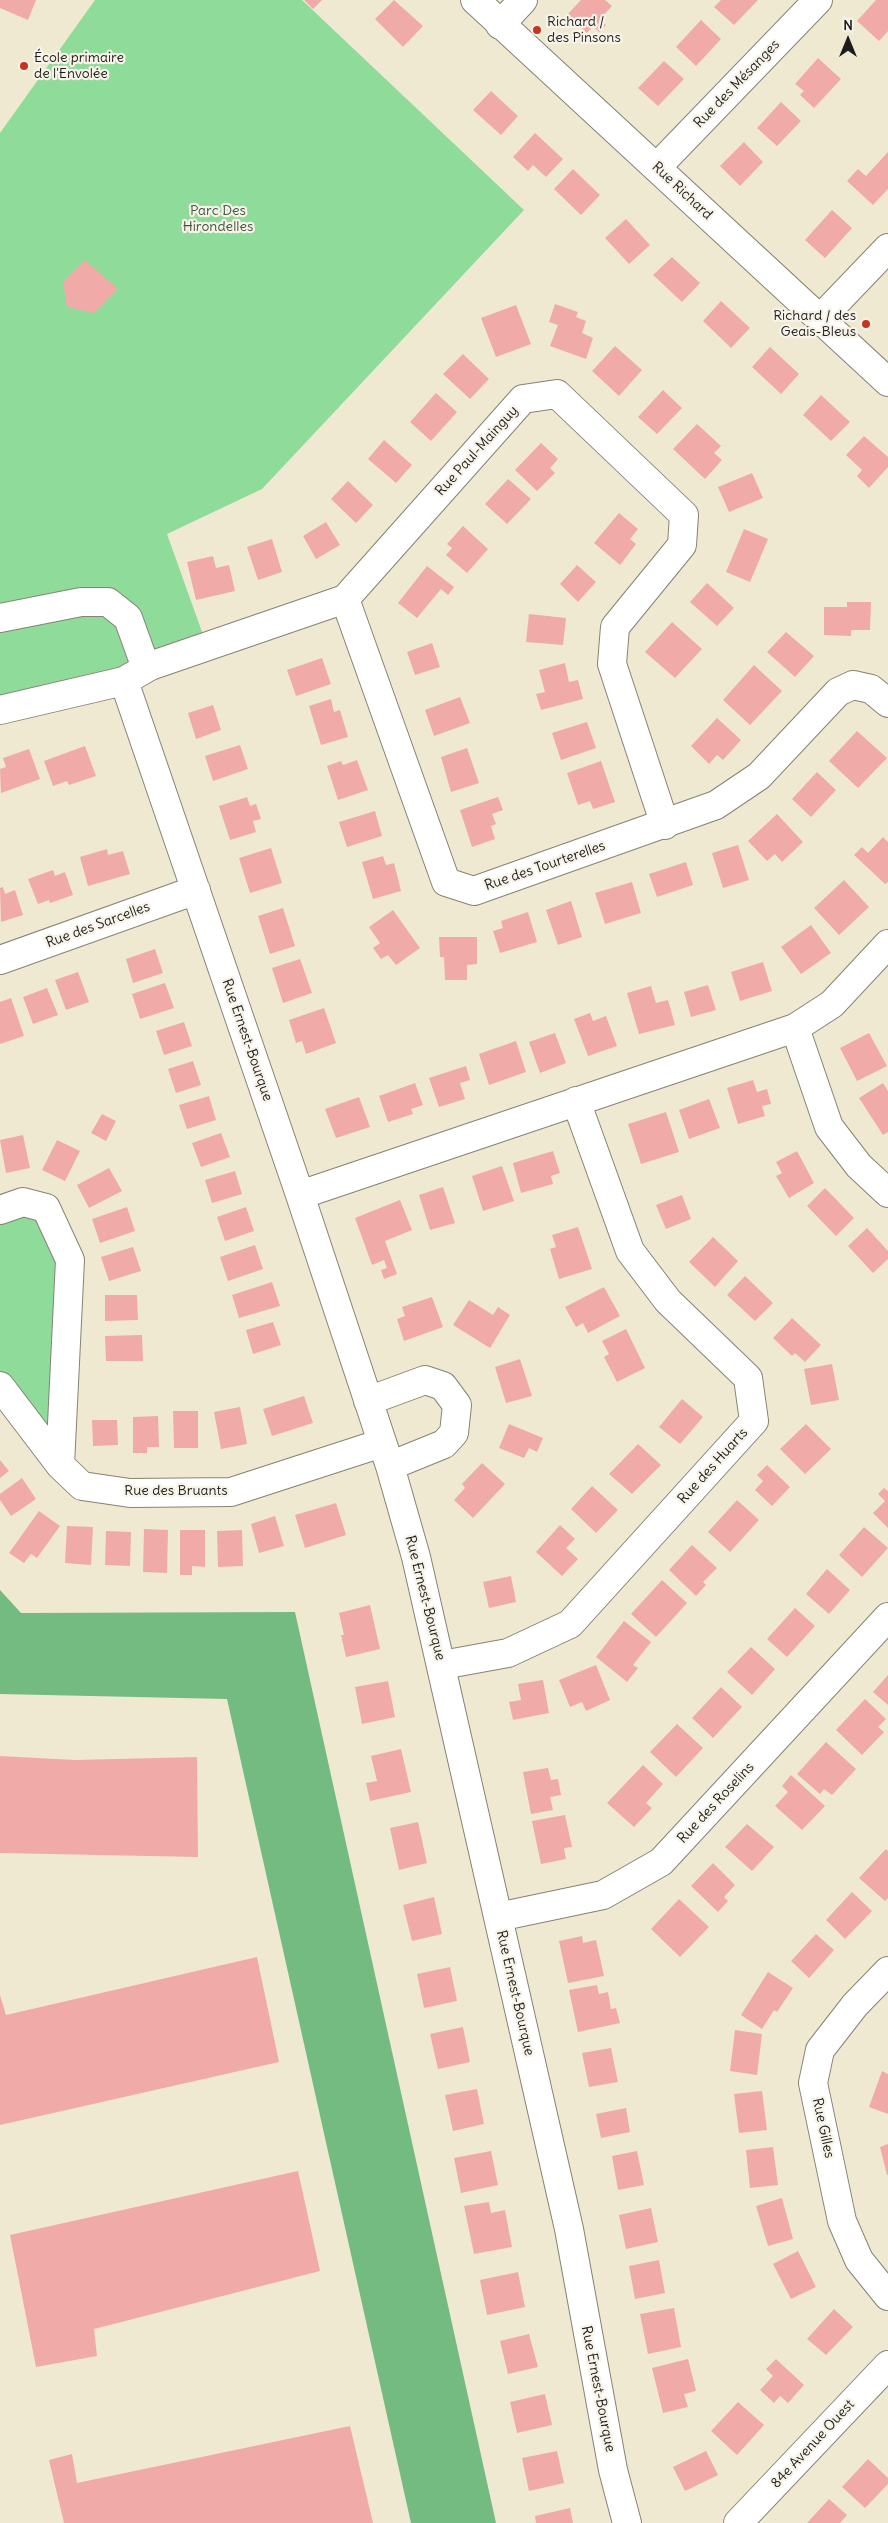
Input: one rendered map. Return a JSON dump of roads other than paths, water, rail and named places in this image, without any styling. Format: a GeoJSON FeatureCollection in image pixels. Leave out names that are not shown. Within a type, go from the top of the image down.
{"type":"FeatureCollection","features":[{"type":"Feature","properties":{"kind":"street","name":"Rue Richard"},"geometry":{"type":"LineString","coordinates":[[475,0],[888,382]]}},
{"type":"Feature","properties":{"kind":"street"},"geometry":{"type":"LineString","coordinates":[[500,25],[523,0]]}},
{"type":"Feature","properties":{"kind":"street","name":"Rue des Mésanges"},"geometry":{"type":"LineString","coordinates":[[657,167],[818,0]]}},
{"type":"Feature","properties":{"kind":"street"},"geometry":{"type":"LineString","coordinates":[[820,319],[888,248]]}},
{"type":"Feature","properties":{"kind":"street","name":"Rue Paul-Mainguy"},"geometry":{"type":"LineString","coordinates":[[0,710],[135,675],[345,599],[523,399],[557,394],[684,515],[682,545],[615,627],[612,664],[664,825]]}},
{"type":"Feature","properties":{"kind":"street","name":"Rue des Tourterelles"},"geometry":{"type":"LineString","coordinates":[[345,599],[446,882],[474,891],[716,805],[758,776],[838,692],[853,685],[871,689],[888,703]]}},
{"type":"Feature","properties":{"kind":"street","name":"Rue Ernest-Bourque"},"geometry":{"type":"LineString","coordinates":[[0,618],[80,602],[108,602],[128,618],[135,675],[196,890],[386,1454],[416,1557],[569,2229],[613,2470],[627,2523]]}},
{"type":"Feature","properties":{"kind":"street","name":"Rue des Sarcelles"},"geometry":{"type":"LineString","coordinates":[[0,960],[196,890]]}},
{"type":"Feature","properties":{"kind":"street"},"geometry":{"type":"LineString","coordinates":[[300,1195],[576,1100],[795,1028],[832,1004],[888,944]]}},
{"type":"Feature","properties":{"kind":"street"},"geometry":{"type":"LineString","coordinates":[[795,1028],[829,1127],[859,1166],[888,1193]]}},
{"type":"Feature","properties":{"kind":"street","name":"Rue des Huarts"},"geometry":{"type":"LineString","coordinates":[[442,1665],[508,1653],[570,1624],[754,1421],[748,1378],[668,1301],[630,1251],[576,1100]]}},
{"type":"Feature","properties":{"kind":"street"},"geometry":{"type":"LineString","coordinates":[[0,1210],[23,1202],[46,1208],[70,1260],[60,1465]]}},
{"type":"Feature","properties":{"kind":"street"},"geometry":{"type":"LineString","coordinates":[[368,1401],[425,1380],[443,1386],[457,1405],[454,1433],[444,1444],[386,1454]]}},
{"type":"Feature","properties":{"kind":"street","name":"Rue des Bruants"},"geometry":{"type":"LineString","coordinates":[[0,1386],[60,1465],[82,1486],[130,1493],[231,1492],[386,1454]]}},
{"type":"Feature","properties":{"kind":"street","name":"Rue des Roselins"},"geometry":{"type":"LineString","coordinates":[[498,1917],[603,1895],[661,1862],[888,1617]]}},
{"type":"Feature","properties":{"kind":"street","name":"Rue Gilles"},"geometry":{"type":"LineString","coordinates":[[888,1971],[855,2005],[820,2050],[813,2083],[842,2221],[859,2260],[888,2296]]}},
{"type":"Feature","properties":{"kind":"street","name":"84e Avenue Ouest"},"geometry":{"type":"LineString","coordinates":[[738,2523],[888,2365]]}},
{"type":"Feature","properties":{"kind":"place","name":"Richard / des Pinsons"},"geometry":{"type":"Point","coordinates":[537,30]}},
{"type":"Feature","properties":{"kind":"place","name":"École primaire de l'Envolée"},"geometry":{"type":"Point","coordinates":[24,66]}},
{"type":"Feature","properties":{"kind":"place","name":"Richard / des Geais-Bleus"},"geometry":{"type":"Point","coordinates":[866,324]}},
{"type":"Feature","properties":{"kind":"park label","name":"Parc Des Hirondelles"},"geometry":{"type":"Point","coordinates":[218,220]}}]}
